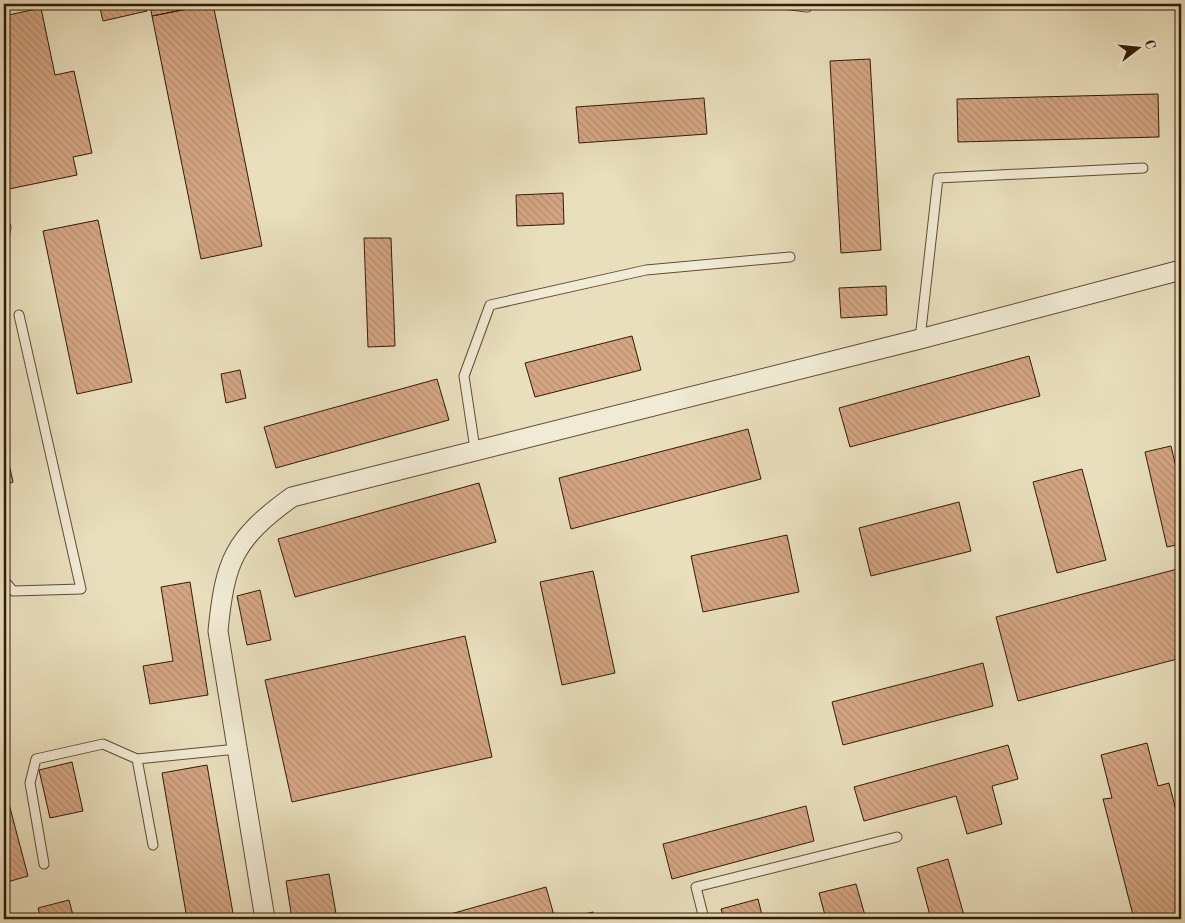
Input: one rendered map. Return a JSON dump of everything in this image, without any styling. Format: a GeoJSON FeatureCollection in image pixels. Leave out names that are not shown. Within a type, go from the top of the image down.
{"type":"FeatureCollection","features":[{"type":"Feature","properties":{"kind":"street"},"geometry":{"type":"LineString","coordinates":[[265,919],[218,631],[222,592],[236,549],[261,519],[292,497],[475,449],[920,339],[1181,270]]}},
{"type":"Feature","properties":{"kind":"lane"},"geometry":{"type":"LineString","coordinates":[[783,4],[807,7],[808,4]]}},
{"type":"Feature","properties":{"kind":"lane"},"geometry":{"type":"LineString","coordinates":[[920,339],[938,178],[1143,168]]}},
{"type":"Feature","properties":{"kind":"lane"},"geometry":{"type":"LineString","coordinates":[[4,238],[6,226]]}},
{"type":"Feature","properties":{"kind":"lane"},"geometry":{"type":"LineString","coordinates":[[475,449],[464,376],[490,305],[646,270],[790,257]]}},
{"type":"Feature","properties":{"kind":"lane"},"geometry":{"type":"LineString","coordinates":[[4,580],[13,591],[81,589],[19,315]]}},
{"type":"Feature","properties":{"kind":"lane"},"geometry":{"type":"LineString","coordinates":[[44,864],[30,783],[36,758],[103,744],[137,759],[237,749]]}},
{"type":"Feature","properties":{"kind":"lane"},"geometry":{"type":"LineString","coordinates":[[137,759],[153,845]]}},
{"type":"Feature","properties":{"kind":"lane"},"geometry":{"type":"LineString","coordinates":[[704,919],[696,887],[897,837]]}},
{"type":"Feature","properties":{"kind":"building"},"geometry":{"type":"Polygon","coordinates":[[[99,4],[145,4],[147,11],[103,21],[99,4]]]}},
{"type":"Feature","properties":{"kind":"building"},"geometry":{"type":"Polygon","coordinates":[[[150,4],[212,4],[152,16],[150,4]]]}},
{"type":"Feature","properties":{"kind":"building"},"geometry":{"type":"Polygon","coordinates":[[[213,4],[262,246],[201,259],[152,16],[213,4]]]}},
{"type":"Feature","properties":{"kind":"building"},"geometry":{"type":"Polygon","coordinates":[[[41,8],[55,75],[74,71],[92,153],[73,157],[77,175],[4,190],[4,16],[41,8]]]}},
{"type":"Feature","properties":{"kind":"building"},"geometry":{"type":"Polygon","coordinates":[[[870,59],[881,250],[841,253],[830,61],[870,59]]]}},
{"type":"Feature","properties":{"kind":"building"},"geometry":{"type":"Polygon","coordinates":[[[1158,94],[1159,137],[958,142],[957,99],[1158,94]]]}},
{"type":"Feature","properties":{"kind":"building"},"geometry":{"type":"Polygon","coordinates":[[[704,98],[707,134],[579,143],[576,107],[704,98]]]}},
{"type":"Feature","properties":{"kind":"building"},"geometry":{"type":"Polygon","coordinates":[[[563,193],[564,224],[517,226],[516,195],[563,193]]]}},
{"type":"Feature","properties":{"kind":"building"},"geometry":{"type":"Polygon","coordinates":[[[98,220],[132,382],[77,394],[43,231],[98,220]]]}},
{"type":"Feature","properties":{"kind":"building"},"geometry":{"type":"Polygon","coordinates":[[[364,238],[391,238],[395,346],[368,347],[364,238]]]}},
{"type":"Feature","properties":{"kind":"building"},"geometry":{"type":"Polygon","coordinates":[[[886,286],[887,315],[841,318],[839,288],[886,286]]]}},
{"type":"Feature","properties":{"kind":"building"},"geometry":{"type":"Polygon","coordinates":[[[632,336],[641,370],[535,397],[525,363],[632,336]]]}},
{"type":"Feature","properties":{"kind":"building"},"geometry":{"type":"Polygon","coordinates":[[[1029,356],[1040,396],[850,447],[839,408],[1029,356]]]}},
{"type":"Feature","properties":{"kind":"building"},"geometry":{"type":"Polygon","coordinates":[[[240,370],[246,398],[226,403],[221,374],[240,370]]]}},
{"type":"Feature","properties":{"kind":"building"},"geometry":{"type":"Polygon","coordinates":[[[437,379],[449,420],[276,468],[264,427],[437,379]]]}},
{"type":"Feature","properties":{"kind":"building"},"geometry":{"type":"Polygon","coordinates":[[[748,429],[761,479],[571,529],[559,478],[748,429]]]}},
{"type":"Feature","properties":{"kind":"building"},"geometry":{"type":"Polygon","coordinates":[[[4,441],[13,482],[4,485],[4,441]]]}},
{"type":"Feature","properties":{"kind":"building"},"geometry":{"type":"Polygon","coordinates":[[[1171,446],[1181,488],[1181,544],[1167,547],[1145,452],[1171,446]]]}},
{"type":"Feature","properties":{"kind":"building"},"geometry":{"type":"Polygon","coordinates":[[[1082,469],[1106,560],[1057,573],[1033,482],[1082,469]]]}},
{"type":"Feature","properties":{"kind":"building"},"geometry":{"type":"Polygon","coordinates":[[[479,483],[496,542],[295,597],[278,539],[479,483]]]}},
{"type":"Feature","properties":{"kind":"building"},"geometry":{"type":"Polygon","coordinates":[[[959,502],[971,551],[871,576],[859,528],[959,502]]]}},
{"type":"Feature","properties":{"kind":"building"},"geometry":{"type":"Polygon","coordinates":[[[787,535],[799,592],[703,612],[691,556],[787,535]]]}},
{"type":"Feature","properties":{"kind":"building"},"geometry":{"type":"Polygon","coordinates":[[[1181,568],[1181,658],[1018,701],[996,617],[1181,568]]]}},
{"type":"Feature","properties":{"kind":"building"},"geometry":{"type":"Polygon","coordinates":[[[593,571],[615,673],[562,685],[540,582],[593,571]]]}},
{"type":"Feature","properties":{"kind":"building"},"geometry":{"type":"Polygon","coordinates":[[[190,582],[208,695],[150,704],[143,666],[173,661],[161,587],[190,582]]]}},
{"type":"Feature","properties":{"kind":"building"},"geometry":{"type":"Polygon","coordinates":[[[260,590],[271,640],[247,645],[237,596],[260,590]]]}},
{"type":"Feature","properties":{"kind":"building"},"geometry":{"type":"Polygon","coordinates":[[[465,636],[492,757],[292,802],[265,680],[465,636]]]}},
{"type":"Feature","properties":{"kind":"building"},"geometry":{"type":"Polygon","coordinates":[[[983,663],[993,706],[843,745],[832,702],[983,663]]]}},
{"type":"Feature","properties":{"kind":"building"},"geometry":{"type":"Polygon","coordinates":[[[1147,743],[1158,786],[1169,783],[1181,830],[1181,919],[1134,919],[1103,799],[1112,798],[1101,755],[1147,743]]]}},
{"type":"Feature","properties":{"kind":"building"},"geometry":{"type":"Polygon","coordinates":[[[1008,745],[1018,779],[992,786],[1002,824],[967,834],[956,796],[864,821],[854,787],[1008,745]]]}},
{"type":"Feature","properties":{"kind":"building"},"geometry":{"type":"Polygon","coordinates":[[[72,762],[83,811],[50,818],[39,770],[72,762]]]}},
{"type":"Feature","properties":{"kind":"building"},"geometry":{"type":"Polygon","coordinates":[[[207,765],[234,919],[187,919],[162,773],[207,765]]]}},
{"type":"Feature","properties":{"kind":"building"},"geometry":{"type":"Polygon","coordinates":[[[9,804],[28,876],[4,883],[4,805],[9,804]]]}},
{"type":"Feature","properties":{"kind":"building"},"geometry":{"type":"Polygon","coordinates":[[[806,806],[814,841],[672,879],[663,844],[806,806]]]}},
{"type":"Feature","properties":{"kind":"building"},"geometry":{"type":"Polygon","coordinates":[[[948,859],[965,919],[931,919],[917,868],[948,859]]]}},
{"type":"Feature","properties":{"kind":"building"},"geometry":{"type":"Polygon","coordinates":[[[329,874],[337,919],[292,919],[286,881],[329,874]]]}},
{"type":"Feature","properties":{"kind":"building"},"geometry":{"type":"Polygon","coordinates":[[[856,884],[866,919],[826,919],[819,893],[856,884]]]}},
{"type":"Feature","properties":{"kind":"building"},"geometry":{"type":"Polygon","coordinates":[[[546,887],[555,919],[433,919],[546,887]]]}},
{"type":"Feature","properties":{"kind":"building"},"geometry":{"type":"Polygon","coordinates":[[[758,899],[763,919],[724,919],[721,909],[758,899]]]}},
{"type":"Feature","properties":{"kind":"building"},"geometry":{"type":"Polygon","coordinates":[[[69,900],[74,919],[41,919],[38,908],[69,900]]]}},
{"type":"Feature","properties":{"kind":"building"},"geometry":{"type":"Polygon","coordinates":[[[593,912],[594,919],[568,919],[568,918],[593,912]]]}}]}
